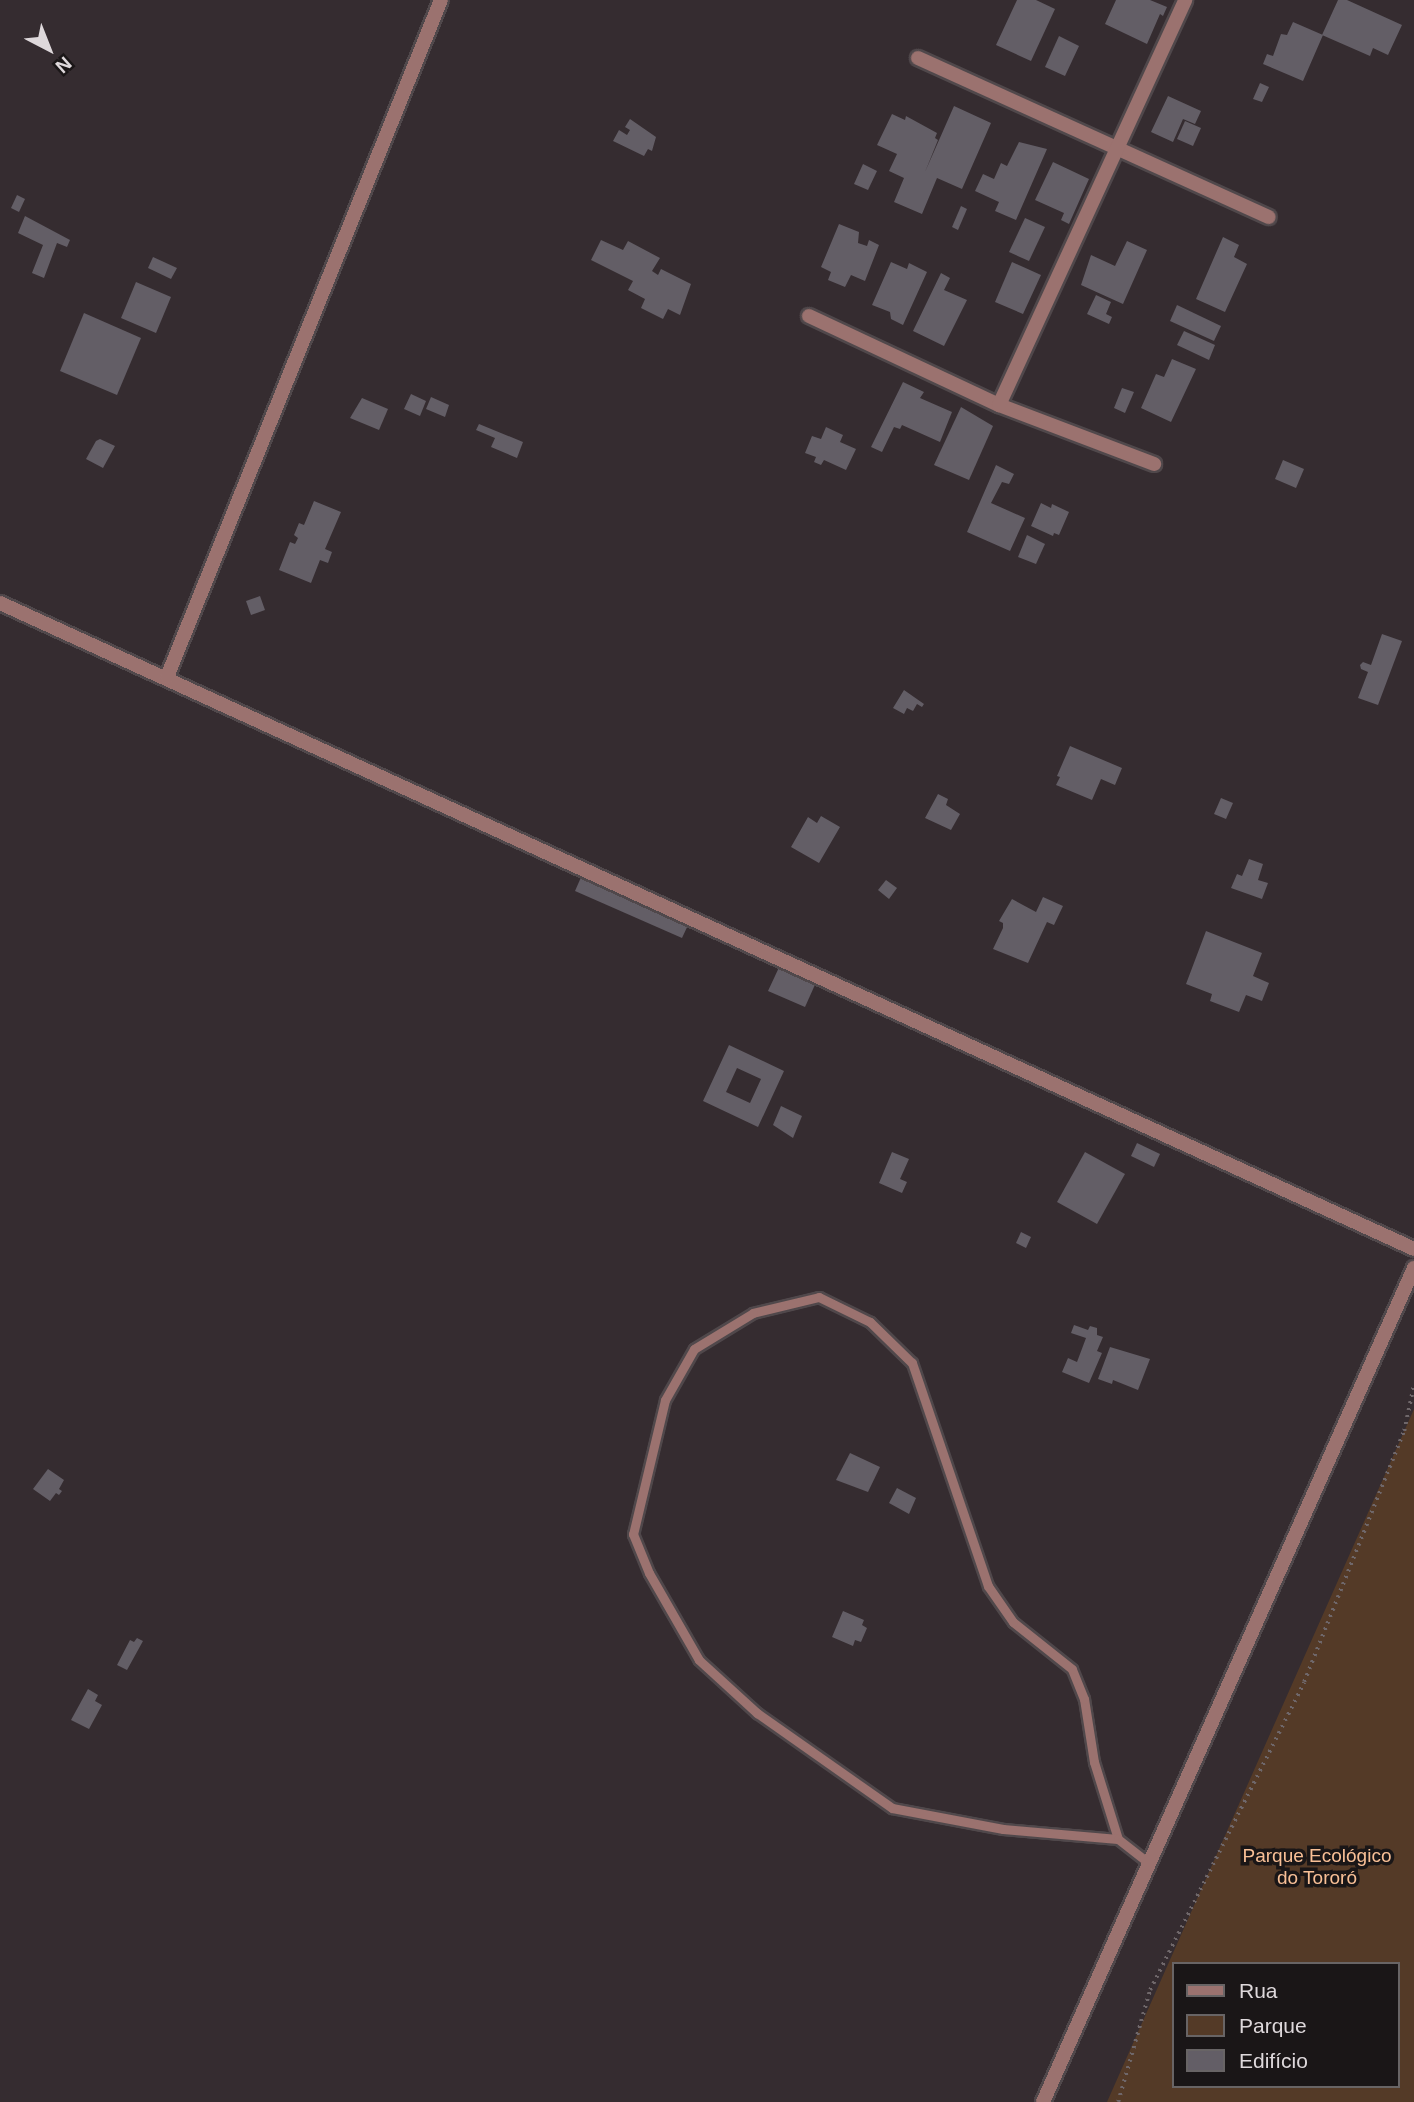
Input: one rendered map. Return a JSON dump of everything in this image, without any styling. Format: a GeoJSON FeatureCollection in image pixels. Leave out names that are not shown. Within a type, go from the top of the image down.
{"type":"FeatureCollection","features":[{"type":"Feature","properties":{"kind":"street"},"geometry":{"type":"LineString","coordinates":[[167,677],[442,0]]}},
{"type":"Feature","properties":{"kind":"street"},"geometry":{"type":"LineString","coordinates":[[999,405],[1185,0]]}},
{"type":"Feature","properties":{"kind":"street"},"geometry":{"type":"LineString","coordinates":[[918,58],[1269,217]]}},
{"type":"Feature","properties":{"kind":"street"},"geometry":{"type":"LineString","coordinates":[[808,316],[999,405],[1154,464]]}},
{"type":"Feature","properties":{"kind":"street"},"geometry":{"type":"LineString","coordinates":[[0,603],[1414,1249]]}},
{"type":"Feature","properties":{"kind":"street"},"geometry":{"type":"LineString","coordinates":[[1043,2102],[1414,1268]]}},
{"type":"Feature","properties":{"kind":"lane"},"geometry":{"type":"LineString","coordinates":[[1118,1839],[1094,1762],[1084,1699],[1072,1669],[1013,1622],[988,1586],[912,1363],[870,1322],[819,1297],[753,1313],[694,1349],[666,1400],[633,1534],[649,1573],[699,1660],[757,1713],[892,1808],[1003,1829],[1118,1839],[1149,1863]]}},
{"type":"Feature","properties":{"kind":"path"},"geometry":{"type":"LineString","coordinates":[[1118,2102],[1150,1990],[1304,1682],[1404,1431],[1410,1410],[1409,1395],[1414,1384]]}},
{"type":"Feature","properties":{"kind":"green space","name":"Parque Ecológico do Tororó"},"geometry":{"type":"Polygon","coordinates":[[[1414,1409],[1414,2102],[1107,2102],[1414,1409]]]}},
{"type":"Feature","properties":{"kind":"building"},"geometry":{"type":"Polygon","coordinates":[[[1017,0],[1036,0],[1055,9],[1031,61],[996,45],[1017,0]]]}},
{"type":"Feature","properties":{"kind":"building"},"geometry":{"type":"Polygon","coordinates":[[[1116,0],[1150,0],[1167,7],[1163,16],[1160,14],[1147,44],[1105,24],[1116,0]]]}},
{"type":"Feature","properties":{"kind":"building"},"geometry":{"type":"Polygon","coordinates":[[[1338,0],[1347,0],[1402,25],[1388,55],[1373,48],[1370,56],[1322,35],[1338,0]]]}},
{"type":"Feature","properties":{"kind":"building"},"geometry":{"type":"Polygon","coordinates":[[[1293,22],[1323,35],[1303,81],[1263,64],[1267,54],[1273,56],[1281,34],[1287,35],[1293,22]]]}},
{"type":"Feature","properties":{"kind":"building"},"geometry":{"type":"Polygon","coordinates":[[[1059,36],[1079,46],[1065,76],[1045,67],[1059,36]]]}},
{"type":"Feature","properties":{"kind":"building"},"geometry":{"type":"Polygon","coordinates":[[[1260,83],[1269,87],[1262,102],[1253,99],[1260,83]]]}},
{"type":"Feature","properties":{"kind":"building"},"geometry":{"type":"Polygon","coordinates":[[[1168,96],[1201,111],[1195,124],[1183,119],[1173,142],[1151,132],[1168,96]]]}},
{"type":"Feature","properties":{"kind":"building"},"geometry":{"type":"Polygon","coordinates":[[[954,106],[991,123],[962,189],[937,178],[922,214],[894,202],[904,178],[889,171],[897,154],[877,145],[892,114],[905,120],[906,116],[937,133],[935,138],[938,140],[925,172],[954,106]]]}},
{"type":"Feature","properties":{"kind":"building"},"geometry":{"type":"Polygon","coordinates":[[[630,119],[656,137],[652,151],[648,149],[644,156],[613,141],[619,130],[627,135],[630,130],[625,127],[630,119]]]}},
{"type":"Feature","properties":{"kind":"building"},"geometry":{"type":"Polygon","coordinates":[[[1185,121],[1201,128],[1193,146],[1177,139],[1185,121]]]}},
{"type":"Feature","properties":{"kind":"building"},"geometry":{"type":"Polygon","coordinates":[[[1019,142],[1047,149],[1016,220],[995,211],[999,202],[975,191],[983,174],[994,179],[1001,163],[1007,166],[1019,142]]]}},
{"type":"Feature","properties":{"kind":"building"},"geometry":{"type":"Polygon","coordinates":[[[1053,162],[1089,179],[1069,224],[1061,220],[1064,213],[1035,200],[1053,162]]]}},
{"type":"Feature","properties":{"kind":"building"},"geometry":{"type":"Polygon","coordinates":[[[863,164],[877,171],[868,190],[854,184],[863,164]]]}},
{"type":"Feature","properties":{"kind":"building"},"geometry":{"type":"Polygon","coordinates":[[[17,195],[25,199],[19,212],[11,208],[17,195]]]}},
{"type":"Feature","properties":{"kind":"building"},"geometry":{"type":"Polygon","coordinates":[[[961,206],[967,209],[958,230],[952,227],[961,206]]]}},
{"type":"Feature","properties":{"kind":"building"},"geometry":{"type":"Polygon","coordinates":[[[25,216],[70,240],[67,247],[57,243],[44,278],[32,273],[43,245],[18,233],[25,216]]]}},
{"type":"Feature","properties":{"kind":"building"},"geometry":{"type":"Polygon","coordinates":[[[1025,218],[1045,227],[1029,261],[1009,252],[1025,218]]]}},
{"type":"Feature","properties":{"kind":"building"},"geometry":{"type":"Polygon","coordinates":[[[839,224],[859,232],[858,243],[867,246],[869,240],[879,245],[865,281],[851,275],[845,287],[828,280],[831,272],[821,267],[839,224]]]}},
{"type":"Feature","properties":{"kind":"building"},"geometry":{"type":"Polygon","coordinates":[[[1223,237],[1239,245],[1234,257],[1247,264],[1225,312],[1196,299],[1223,237]]]}},
{"type":"Feature","properties":{"kind":"building"},"geometry":{"type":"Polygon","coordinates":[[[601,240],[623,250],[628,241],[660,258],[652,271],[658,275],[661,269],[691,284],[680,315],[668,309],[663,319],[641,308],[645,299],[628,290],[633,281],[591,260],[601,240]]]}},
{"type":"Feature","properties":{"kind":"building"},"geometry":{"type":"Polygon","coordinates":[[[1127,241],[1147,250],[1123,304],[1081,285],[1091,255],[1115,266],[1127,241]]]}},
{"type":"Feature","properties":{"kind":"building"},"geometry":{"type":"Polygon","coordinates":[[[153,257],[177,268],[171,279],[148,268],[153,257]]]}},
{"type":"Feature","properties":{"kind":"building"},"geometry":{"type":"Polygon","coordinates":[[[891,262],[907,269],[909,263],[927,272],[903,325],[891,319],[890,312],[872,305],[891,262]]]}},
{"type":"Feature","properties":{"kind":"building"},"geometry":{"type":"Polygon","coordinates":[[[1012,262],[1041,275],[1023,314],[995,302],[1012,262]]]}},
{"type":"Feature","properties":{"kind":"building"},"geometry":{"type":"Polygon","coordinates":[[[941,273],[950,278],[944,290],[967,300],[944,346],[913,331],[941,273]]]}},
{"type":"Feature","properties":{"kind":"building"},"geometry":{"type":"Polygon","coordinates":[[[136,282],[171,297],[156,333],[121,318],[136,282]]]}},
{"type":"Feature","properties":{"kind":"building"},"geometry":{"type":"Polygon","coordinates":[[[1096,295],[1111,302],[1106,314],[1112,317],[1109,324],[1087,314],[1096,295]]]}},
{"type":"Feature","properties":{"kind":"building"},"geometry":{"type":"Polygon","coordinates":[[[1177,305],[1221,326],[1214,341],[1170,321],[1177,305]]]}},
{"type":"Feature","properties":{"kind":"building"},"geometry":{"type":"Polygon","coordinates":[[[84,313],[141,338],[117,395],[60,371],[84,313]]]}},
{"type":"Feature","properties":{"kind":"building"},"geometry":{"type":"Polygon","coordinates":[[[1184,331],[1215,345],[1209,360],[1177,345],[1184,331]]]}},
{"type":"Feature","properties":{"kind":"building"},"geometry":{"type":"Polygon","coordinates":[[[1172,359],[1196,369],[1171,422],[1141,408],[1156,374],[1164,377],[1172,359]]]}},
{"type":"Feature","properties":{"kind":"building"},"geometry":{"type":"Polygon","coordinates":[[[903,382],[924,392],[920,398],[952,412],[940,442],[902,425],[900,429],[894,427],[882,452],[871,447],[903,382]]]}},
{"type":"Feature","properties":{"kind":"building"},"geometry":{"type":"Polygon","coordinates":[[[1122,388],[1134,392],[1125,413],[1114,408],[1122,388]]]}},
{"type":"Feature","properties":{"kind":"building"},"geometry":{"type":"Polygon","coordinates":[[[411,394],[426,401],[420,416],[404,409],[411,394]]]}},
{"type":"Feature","properties":{"kind":"building"},"geometry":{"type":"Polygon","coordinates":[[[431,397],[449,405],[445,417],[426,409],[431,397]]]}},
{"type":"Feature","properties":{"kind":"building"},"geometry":{"type":"Polygon","coordinates":[[[362,398],[388,409],[379,430],[350,418],[362,398]]]}},
{"type":"Feature","properties":{"kind":"building"},"geometry":{"type":"Polygon","coordinates":[[[961,407],[993,426],[969,480],[934,465],[961,407]]]}},
{"type":"Feature","properties":{"kind":"building"},"geometry":{"type":"Polygon","coordinates":[[[479,424],[523,442],[517,458],[491,447],[495,438],[476,430],[479,424]]]}},
{"type":"Feature","properties":{"kind":"building"},"geometry":{"type":"Polygon","coordinates":[[[826,427],[843,435],[840,442],[856,449],[846,470],[824,460],[821,465],[814,462],[816,457],[805,453],[812,436],[821,439],[826,427]]]}},
{"type":"Feature","properties":{"kind":"building"},"geometry":{"type":"Polygon","coordinates":[[[100,439],[115,446],[103,468],[86,459],[96,441],[100,439]]]}},
{"type":"Feature","properties":{"kind":"building"},"geometry":{"type":"Polygon","coordinates":[[[1283,460],[1304,469],[1296,488],[1275,479],[1283,460]]]}},
{"type":"Feature","properties":{"kind":"building"},"geometry":{"type":"Polygon","coordinates":[[[996,465],[1014,474],[1009,484],[1002,482],[991,503],[1025,518],[1010,551],[967,532],[996,465]]]}},
{"type":"Feature","properties":{"kind":"building"},"geometry":{"type":"Polygon","coordinates":[[[314,501],[341,512],[325,549],[332,552],[328,563],[320,560],[311,583],[279,570],[290,542],[295,544],[298,538],[294,535],[299,523],[304,525],[314,501]]]}},
{"type":"Feature","properties":{"kind":"building"},"geometry":{"type":"Polygon","coordinates":[[[1041,503],[1051,508],[1052,504],[1069,512],[1059,535],[1054,533],[1053,536],[1031,526],[1041,503]]]}},
{"type":"Feature","properties":{"kind":"building"},"geometry":{"type":"Polygon","coordinates":[[[1027,535],[1045,544],[1036,564],[1018,557],[1027,535]]]}},
{"type":"Feature","properties":{"kind":"building"},"geometry":{"type":"Polygon","coordinates":[[[260,596],[265,610],[251,615],[246,601],[260,596]]]}},
{"type":"Feature","properties":{"kind":"building"},"geometry":{"type":"Polygon","coordinates":[[[1382,634],[1402,641],[1378,705],[1358,698],[1368,672],[1361,669],[1360,665],[1363,662],[1371,665],[1382,634]]]}},
{"type":"Feature","properties":{"kind":"building"},"geometry":{"type":"Polygon","coordinates":[[[904,690],[924,704],[922,707],[917,704],[913,711],[907,708],[904,714],[893,708],[904,690]]]}},
{"type":"Feature","properties":{"kind":"building"},"geometry":{"type":"Polygon","coordinates":[[[1070,746],[1122,768],[1115,785],[1101,779],[1092,800],[1056,785],[1070,746]]]}},
{"type":"Feature","properties":{"kind":"building"},"geometry":{"type":"Polygon","coordinates":[[[938,794],[948,799],[946,805],[960,814],[951,830],[925,818],[938,794]]]}},
{"type":"Feature","properties":{"kind":"building"},"geometry":{"type":"Polygon","coordinates":[[[1221,798],[1233,803],[1226,819],[1214,814],[1221,798]]]}},
{"type":"Feature","properties":{"kind":"building"},"geometry":{"type":"Polygon","coordinates":[[[821,816],[840,827],[819,863],[791,847],[808,817],[817,823],[821,816]]]}},
{"type":"Feature","properties":{"kind":"building"},"geometry":{"type":"Polygon","coordinates":[[[1249,859],[1263,864],[1258,880],[1268,883],[1262,899],[1231,888],[1237,874],[1242,876],[1249,859]]]}},
{"type":"Feature","properties":{"kind":"building"},"geometry":{"type":"Polygon","coordinates":[[[582,875],[689,923],[682,938],[575,891],[582,875]]]}},
{"type":"Feature","properties":{"kind":"building"},"geometry":{"type":"Polygon","coordinates":[[[886,880],[897,888],[889,899],[878,890],[886,880]]]}},
{"type":"Feature","properties":{"kind":"building"},"geometry":{"type":"Polygon","coordinates":[[[1043,897],[1063,906],[1054,925],[1047,922],[1028,963],[993,949],[1003,928],[1003,923],[999,921],[1012,899],[1036,912],[1043,897]]]}},
{"type":"Feature","properties":{"kind":"building"},"geometry":{"type":"Polygon","coordinates":[[[1206,931],[1262,953],[1253,976],[1269,983],[1262,1001],[1246,995],[1239,1012],[1210,1001],[1212,994],[1186,984],[1206,931]]]}},
{"type":"Feature","properties":{"kind":"building"},"geometry":{"type":"Polygon","coordinates":[[[782,961],[818,978],[805,1007],[768,991],[782,961]]]}},
{"type":"Feature","properties":{"kind":"building"},"geometry":{"type":"Polygon","coordinates":[[[729,1045],[784,1071],[758,1127],[703,1101],[729,1045]],[[737,1068],[726,1092],[750,1103],[761,1079],[737,1068]]]}},
{"type":"Feature","properties":{"kind":"building"},"geometry":{"type":"Polygon","coordinates":[[[781,1106],[802,1116],[793,1138],[773,1125],[781,1106]]]}},
{"type":"Feature","properties":{"kind":"building"},"geometry":{"type":"Polygon","coordinates":[[[1137,1143],[1160,1154],[1154,1167],[1131,1156],[1137,1143]]]}},
{"type":"Feature","properties":{"kind":"building"},"geometry":{"type":"Polygon","coordinates":[[[892,1152],[909,1159],[900,1179],[907,1182],[902,1193],[879,1183],[892,1152]]]}},
{"type":"Feature","properties":{"kind":"building"},"geometry":{"type":"Polygon","coordinates":[[[1085,1152],[1125,1174],[1097,1224],[1057,1202],[1085,1152]]]}},
{"type":"Feature","properties":{"kind":"building"},"geometry":{"type":"Polygon","coordinates":[[[1021,1232],[1031,1237],[1026,1248],[1016,1243],[1021,1232]]]}},
{"type":"Feature","properties":{"kind":"building"},"geometry":{"type":"Polygon","coordinates":[[[1074,1325],[1088,1330],[1090,1326],[1097,1328],[1097,1335],[1103,1337],[1097,1351],[1102,1353],[1089,1383],[1062,1372],[1068,1358],[1077,1362],[1086,1338],[1071,1333],[1074,1325]]]}},
{"type":"Feature","properties":{"kind":"building"},"geometry":{"type":"Polygon","coordinates":[[[1110,1347],[1150,1359],[1138,1390],[1113,1380],[1112,1384],[1098,1379],[1110,1347]]]}},
{"type":"Feature","properties":{"kind":"building"},"geometry":{"type":"Polygon","coordinates":[[[850,1453],[880,1467],[868,1492],[836,1480],[850,1453]]]}},
{"type":"Feature","properties":{"kind":"building"},"geometry":{"type":"Polygon","coordinates":[[[48,1469],[64,1480],[59,1489],[62,1491],[59,1495],[56,1493],[50,1501],[33,1489],[48,1469]]]}},
{"type":"Feature","properties":{"kind":"building"},"geometry":{"type":"Polygon","coordinates":[[[897,1488],[916,1498],[909,1514],[889,1503],[897,1488]]]}},
{"type":"Feature","properties":{"kind":"building"},"geometry":{"type":"Polygon","coordinates":[[[843,1611],[864,1620],[862,1625],[867,1628],[861,1642],[855,1640],[853,1646],[832,1637],[843,1611]]]}},
{"type":"Feature","properties":{"kind":"building"},"geometry":{"type":"Polygon","coordinates":[[[137,1638],[143,1641],[127,1670],[117,1665],[130,1640],[134,1642],[137,1638]]]}},
{"type":"Feature","properties":{"kind":"building"},"geometry":{"type":"Polygon","coordinates":[[[88,1689],[98,1695],[95,1701],[102,1705],[89,1729],[71,1720],[88,1689]]]}}]}
